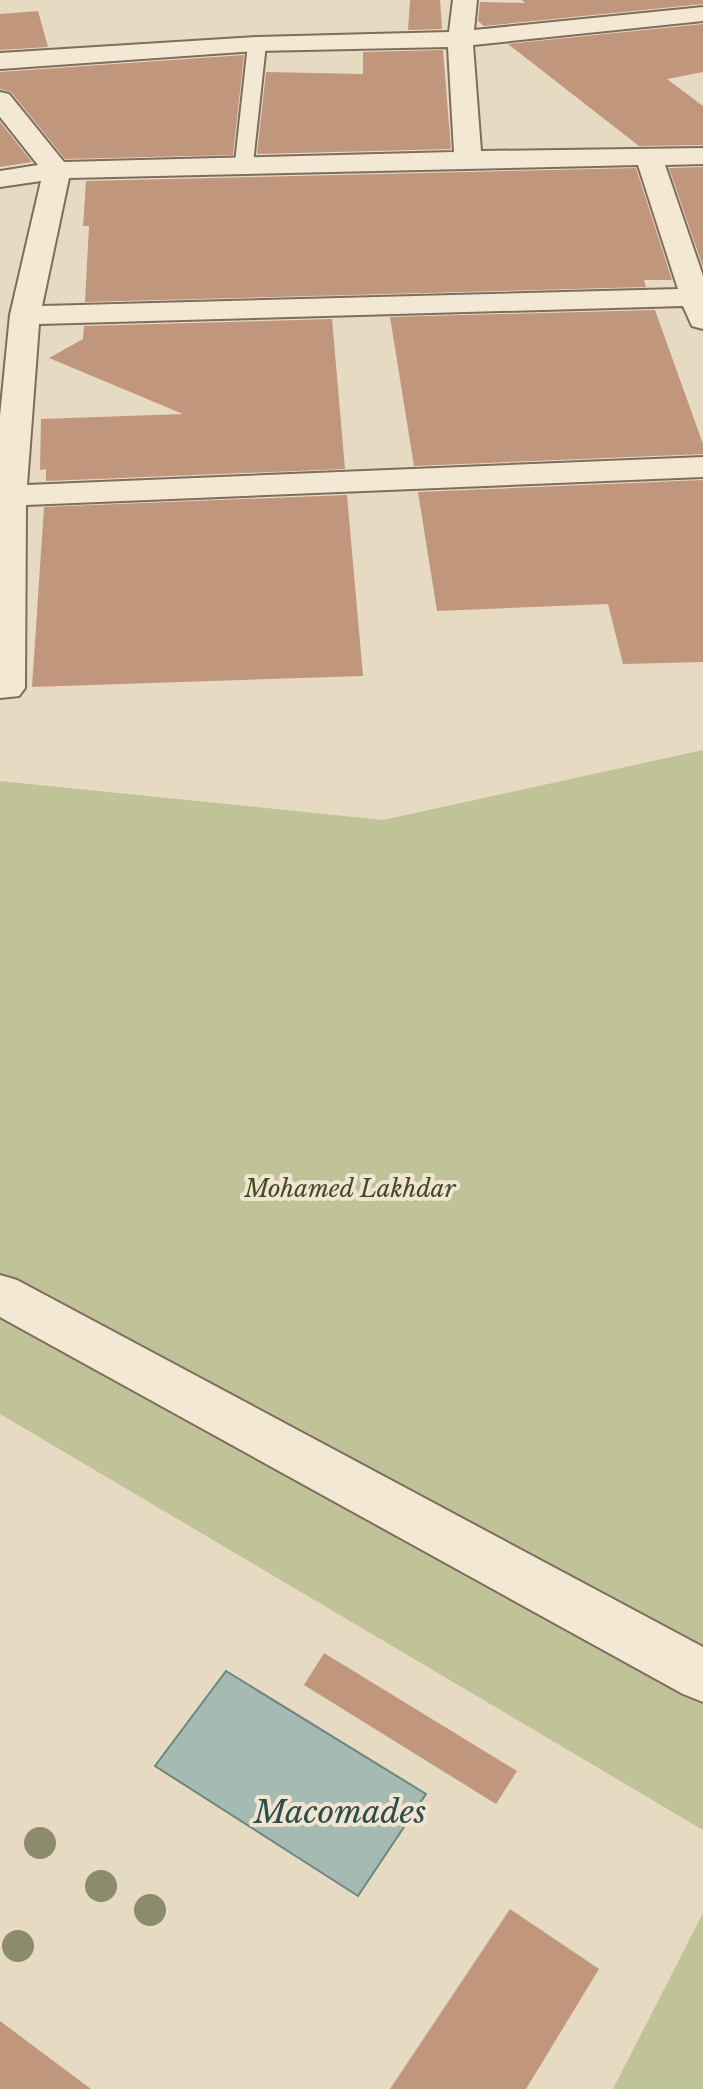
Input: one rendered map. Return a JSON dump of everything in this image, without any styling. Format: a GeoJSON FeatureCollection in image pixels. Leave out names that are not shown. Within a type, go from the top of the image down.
{"type":"FeatureCollection","features":[{"type":"Feature","properties":{"kind":"street"},"geometry":{"type":"LineString","coordinates":[[465,0],[460,39],[468,161]]}},
{"type":"Feature","properties":{"kind":"street"},"geometry":{"type":"LineString","coordinates":[[0,61],[257,44],[460,39],[703,14]]}},
{"type":"Feature","properties":{"kind":"street"},"geometry":{"type":"LineString","coordinates":[[0,100],[57,170]]}},
{"type":"Feature","properties":{"kind":"street"},"geometry":{"type":"LineString","coordinates":[[0,179],[57,170],[244,163],[703,156]]}},
{"type":"Feature","properties":{"kind":"street"},"geometry":{"type":"LineString","coordinates":[[25,315],[700,305],[649,158]]}},
{"type":"Feature","properties":{"kind":"street"},"geometry":{"type":"LineString","coordinates":[[6,688],[5,496],[25,315],[57,170]]}},
{"type":"Feature","properties":{"kind":"street"},"geometry":{"type":"LineString","coordinates":[[5,496],[703,467]]}},
{"type":"Feature","properties":{"kind":"street"},"geometry":{"type":"LineString","coordinates":[[0,1294],[703,1676]]}},
{"type":"Feature","properties":{"kind":"lane"},"geometry":{"type":"LineString","coordinates":[[244,163],[257,44]]}},
{"type":"Feature","properties":{"kind":"green space","name":"Mohamed Lakhdar"},"geometry":{"type":"Polygon","coordinates":[[[703,750],[703,1830],[0,1414],[0,781],[383,820],[703,750]]]}},
{"type":"Feature","properties":{"kind":"green space"},"geometry":{"type":"Polygon","coordinates":[[[703,1913],[703,2089],[613,2089],[703,1913]]]}},
{"type":"Feature","properties":{"kind":"water","name":"Macomades"},"geometry":{"type":"Polygon","coordinates":[[[226,1671],[426,1794],[358,1896],[155,1766],[226,1671]]]}},
{"type":"Feature","properties":{"kind":"building"},"geometry":{"type":"Polygon","coordinates":[[[410,0],[440,0],[442,29],[408,30],[410,0]]]}},
{"type":"Feature","properties":{"kind":"building"},"geometry":{"type":"Polygon","coordinates":[[[522,0],[703,0],[703,4],[484,26],[478,21],[480,2],[525,3],[522,0]]]}},
{"type":"Feature","properties":{"kind":"building"},"geometry":{"type":"Polygon","coordinates":[[[38,11],[48,47],[0,50],[0,14],[38,11]]]}},
{"type":"Feature","properties":{"kind":"building"},"geometry":{"type":"Polygon","coordinates":[[[703,24],[703,72],[667,79],[703,106],[703,145],[639,146],[508,44],[703,24]]]}},
{"type":"Feature","properties":{"kind":"building"},"geometry":{"type":"Polygon","coordinates":[[[443,50],[451,149],[257,154],[266,72],[363,74],[363,52],[443,50]]]}},
{"type":"Feature","properties":{"kind":"building"},"geometry":{"type":"Polygon","coordinates":[[[244,55],[233,155],[65,159],[11,92],[0,89],[0,72],[244,55]]]}},
{"type":"Feature","properties":{"kind":"building"},"geometry":{"type":"Polygon","coordinates":[[[0,122],[32,162],[0,167],[0,122]]]}},
{"type":"Feature","properties":{"kind":"building"},"geometry":{"type":"Polygon","coordinates":[[[703,167],[703,267],[669,168],[703,167]]]}},
{"type":"Feature","properties":{"kind":"building"},"geometry":{"type":"Polygon","coordinates":[[[636,168],[672,280],[644,280],[646,287],[85,302],[89,226],[83,226],[86,181],[636,168]]]}},
{"type":"Feature","properties":{"kind":"building"},"geometry":{"type":"Polygon","coordinates":[[[655,310],[703,444],[703,454],[414,466],[390,317],[655,310]]]}},
{"type":"Feature","properties":{"kind":"building"},"geometry":{"type":"Polygon","coordinates":[[[332,319],[345,469],[46,481],[46,469],[40,470],[41,419],[183,414],[49,358],[83,339],[84,326],[332,319]]]}},
{"type":"Feature","properties":{"kind":"building"},"geometry":{"type":"Polygon","coordinates":[[[703,480],[703,662],[623,664],[608,604],[437,611],[418,492],[703,480]]]}},
{"type":"Feature","properties":{"kind":"building"},"geometry":{"type":"Polygon","coordinates":[[[347,495],[363,676],[32,687],[44,507],[347,495]]]}},
{"type":"Feature","properties":{"kind":"building"},"geometry":{"type":"Polygon","coordinates":[[[324,1653],[517,1771],[496,1804],[304,1685],[324,1653]]]}},
{"type":"Feature","properties":{"kind":"building"},"geometry":{"type":"Polygon","coordinates":[[[510,1909],[599,1969],[526,2089],[390,2089],[510,1909]]]}},
{"type":"Feature","properties":{"kind":"building"},"geometry":{"type":"Polygon","coordinates":[[[0,2021],[91,2089],[0,2089],[0,2021]]]}}]}
